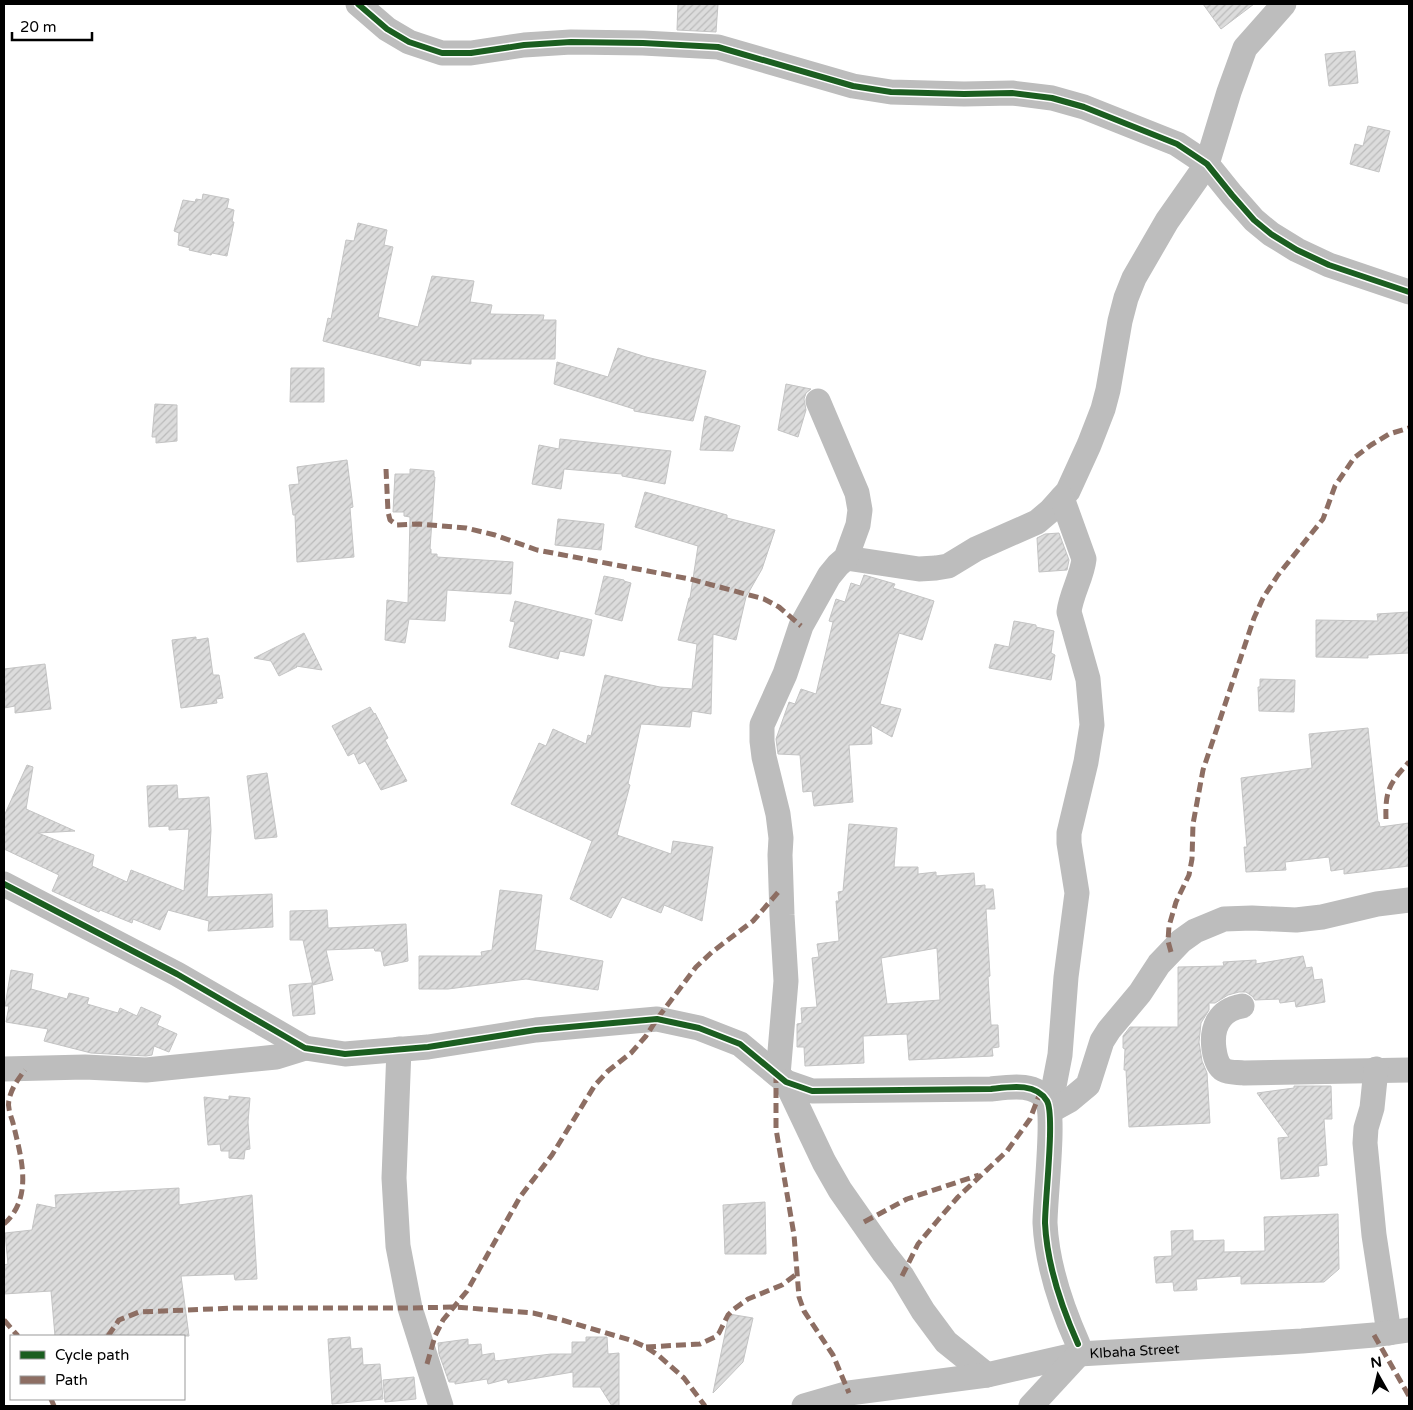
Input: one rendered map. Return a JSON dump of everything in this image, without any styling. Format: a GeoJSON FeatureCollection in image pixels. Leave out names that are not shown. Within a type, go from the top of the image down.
{"type":"FeatureCollection","features":[{"type":"Feature","properties":{"kind":"street"},"geometry":{"type":"LineString","coordinates":[[358,4],[387,29],[409,42],[442,53],[471,53],[524,45],[571,42],[718,47],[852,86],[891,92],[1012,94],[1052,98],[1084,107],[1177,144],[1207,164],[1232,196],[1254,220],[1271,234],[1297,250],[1329,265],[1409,292]]}},
{"type":"Feature","properties":{"kind":"street"},"geometry":{"type":"LineString","coordinates":[[846,558],[919,569],[948,566],[976,549],[1037,522],[1062,498],[1072,485],[1103,409],[1120,321],[1134,278],[1167,221],[1207,164],[1229,92],[1245,48],[1284,4]]}},
{"type":"Feature","properties":{"kind":"street"},"geometry":{"type":"LineString","coordinates":[[818,401],[857,492],[860,510],[858,525],[846,558],[828,576],[800,626],[785,674],[762,725],[764,757],[778,814],[781,838],[782,915],[786,982],[782,1078],[840,1190],[902,1276],[923,1311],[946,1342],[987,1375]]}},
{"type":"Feature","properties":{"kind":"street"},"geometry":{"type":"LineString","coordinates":[[1032,1406],[1078,1349],[1064,1313],[1055,1278],[1046,1223],[1049,1107],[1060,1055],[1066,977],[1077,893],[1069,833],[1089,748],[1092,725],[1087,673],[1069,612],[1084,559],[1062,498]]}},
{"type":"Feature","properties":{"kind":"street"},"geometry":{"type":"LineString","coordinates":[[4,884],[177,974],[305,1048],[345,1054],[428,1047],[536,1030],[657,1019],[699,1028],[740,1044],[782,1078],[795,1086],[812,1091],[1017,1087],[1029,1088],[1040,1093],[1049,1107]]}},
{"type":"Feature","properties":{"kind":"street"},"geometry":{"type":"LineString","coordinates":[[1049,1107],[1070,1100],[1088,1085],[1102,1041],[1109,1030],[1140,993],[1159,964],[1181,941],[1194,931],[1224,918],[1296,920],[1322,917],[1377,904],[1409,900]]}},
{"type":"Feature","properties":{"kind":"street"},"geometry":{"type":"LineString","coordinates":[[1242,1006],[1232,1008],[1226,1012],[1216,1024],[1213,1032],[1215,1055],[1218,1064],[1224,1070],[1244,1073],[1409,1070]]}},
{"type":"Feature","properties":{"kind":"street"},"geometry":{"type":"LineString","coordinates":[[4,1069],[85,1067],[146,1070],[276,1057],[305,1048]]}},
{"type":"Feature","properties":{"kind":"street"},"geometry":{"type":"LineString","coordinates":[[398,1049],[394,1178],[398,1246],[410,1308],[441,1406]]}},
{"type":"Feature","properties":{"kind":"street"},"geometry":{"type":"LineString","coordinates":[[1376,1070],[1372,1108],[1366,1128],[1365,1143],[1374,1235],[1399,1331]]}},
{"type":"Feature","properties":{"kind":"street","name":"KIbaha Street"},"geometry":{"type":"LineString","coordinates":[[804,1406],[849,1393],[987,1375],[1078,1349],[1302,1341],[1399,1331]]}},
{"type":"Feature","properties":{"kind":"building"},"geometry":{"type":"Polygon","coordinates":[[[678,4],[718,4],[716,32],[677,30],[678,4]]]}},
{"type":"Feature","properties":{"kind":"building"},"geometry":{"type":"Polygon","coordinates":[[[1203,4],[1254,4],[1221,29],[1203,4]]]}},
{"type":"Feature","properties":{"kind":"building"},"geometry":{"type":"Polygon","coordinates":[[[1355,51],[1358,83],[1329,86],[1325,54],[1355,51]]]}},
{"type":"Feature","properties":{"kind":"building"},"geometry":{"type":"Polygon","coordinates":[[[1368,126],[1390,131],[1379,172],[1350,164],[1355,144],[1363,146],[1368,126]]]}},
{"type":"Feature","properties":{"kind":"building"},"geometry":{"type":"Polygon","coordinates":[[[203,194],[229,199],[227,208],[234,210],[232,222],[234,222],[227,256],[212,253],[211,255],[189,250],[190,248],[178,245],[179,233],[174,231],[183,200],[195,202],[196,199],[202,200],[203,194]]]}},
{"type":"Feature","properties":{"kind":"building"},"geometry":{"type":"Polygon","coordinates":[[[358,223],[387,230],[384,245],[393,247],[378,317],[418,327],[432,276],[474,281],[470,302],[492,305],[490,314],[544,315],[543,320],[556,320],[555,359],[471,359],[471,364],[421,360],[420,366],[323,341],[328,318],[331,319],[346,240],[354,241],[358,223]]]}},
{"type":"Feature","properties":{"kind":"building"},"geometry":{"type":"Polygon","coordinates":[[[618,348],[646,357],[706,371],[693,421],[634,411],[634,409],[554,384],[557,362],[608,377],[618,348]]]}},
{"type":"Feature","properties":{"kind":"building"},"geometry":{"type":"Polygon","coordinates":[[[291,368],[324,368],[324,402],[290,402],[291,368]]]}},
{"type":"Feature","properties":{"kind":"building"},"geometry":{"type":"Polygon","coordinates":[[[786,384],[811,389],[806,393],[804,399],[806,410],[798,437],[778,430],[786,384]]]}},
{"type":"Feature","properties":{"kind":"building"},"geometry":{"type":"Polygon","coordinates":[[[155,404],[177,405],[177,441],[156,443],[156,437],[152,437],[155,404]]]}},
{"type":"Feature","properties":{"kind":"building"},"geometry":{"type":"Polygon","coordinates":[[[705,416],[740,426],[733,451],[700,450],[705,416]]]}},
{"type":"Feature","properties":{"kind":"building"},"geometry":{"type":"Polygon","coordinates":[[[560,439],[671,451],[665,484],[622,476],[622,474],[564,469],[561,489],[532,484],[539,445],[559,449],[560,439]]]}},
{"type":"Feature","properties":{"kind":"building"},"geometry":{"type":"Polygon","coordinates":[[[347,460],[353,507],[350,508],[354,557],[297,562],[295,515],[293,515],[289,485],[299,484],[297,467],[347,460]]]}},
{"type":"Feature","properties":{"kind":"building"},"geometry":{"type":"Polygon","coordinates":[[[410,469],[434,471],[431,554],[437,554],[437,557],[513,562],[511,594],[447,590],[445,621],[409,619],[405,643],[385,640],[387,600],[408,603],[410,517],[404,516],[404,512],[393,512],[395,474],[410,474],[410,469]]]}},
{"type":"Feature","properties":{"kind":"building"},"geometry":{"type":"Polygon","coordinates":[[[645,492],[727,515],[727,518],[775,530],[762,569],[746,597],[736,640],[713,634],[711,714],[692,711],[690,727],[641,724],[628,784],[630,785],[617,835],[671,854],[673,841],[713,847],[702,921],[664,905],[661,913],[622,897],[611,918],[570,899],[592,841],[511,804],[539,743],[546,746],[553,729],[586,744],[588,735],[591,736],[605,675],[660,687],[692,689],[697,644],[678,640],[690,598],[698,546],[635,527],[645,492]]]}},
{"type":"Feature","properties":{"kind":"building"},"geometry":{"type":"Polygon","coordinates":[[[558,519],[604,524],[601,550],[555,545],[558,519]]]}},
{"type":"Feature","properties":{"kind":"building"},"geometry":{"type":"Polygon","coordinates":[[[1059,533],[1069,560],[1067,570],[1039,572],[1037,538],[1045,534],[1059,533]]]}},
{"type":"Feature","properties":{"kind":"building"},"geometry":{"type":"Polygon","coordinates":[[[864,575],[895,584],[893,588],[934,601],[922,640],[899,633],[880,704],[901,709],[892,737],[871,725],[872,744],[849,745],[853,802],[814,806],[812,791],[803,792],[800,755],[778,754],[776,739],[789,702],[795,704],[801,689],[816,694],[833,622],[829,621],[836,599],[845,602],[851,583],[860,586],[864,575]]]}},
{"type":"Feature","properties":{"kind":"building"},"geometry":{"type":"Polygon","coordinates":[[[604,576],[631,583],[622,621],[595,614],[604,576]]]}},
{"type":"Feature","properties":{"kind":"building"},"geometry":{"type":"Polygon","coordinates":[[[515,601],[592,620],[584,656],[560,651],[558,659],[509,647],[515,622],[510,621],[515,601]]]}},
{"type":"Feature","properties":{"kind":"building"},"geometry":{"type":"Polygon","coordinates":[[[1409,612],[1409,653],[1368,655],[1368,658],[1316,657],[1316,620],[1378,621],[1377,614],[1409,612]]]}},
{"type":"Feature","properties":{"kind":"building"},"geometry":{"type":"Polygon","coordinates":[[[1014,621],[1054,631],[1051,653],[1055,655],[1051,680],[989,668],[995,644],[1009,647],[1014,621]]]}},
{"type":"Feature","properties":{"kind":"building"},"geometry":{"type":"Polygon","coordinates":[[[304,633],[322,670],[296,666],[279,676],[271,661],[254,658],[304,633]]]}},
{"type":"Feature","properties":{"kind":"building"},"geometry":{"type":"Polygon","coordinates":[[[196,637],[196,640],[208,638],[213,675],[219,675],[223,698],[216,699],[217,703],[181,708],[172,640],[196,637]]]}},
{"type":"Feature","properties":{"kind":"building"},"geometry":{"type":"Polygon","coordinates":[[[45,664],[51,709],[15,713],[15,706],[4,708],[4,669],[45,664]]]}},
{"type":"Feature","properties":{"kind":"building"},"geometry":{"type":"Polygon","coordinates":[[[1260,679],[1295,680],[1294,712],[1259,711],[1258,687],[1260,687],[1260,679]]]}},
{"type":"Feature","properties":{"kind":"building"},"geometry":{"type":"Polygon","coordinates":[[[370,707],[388,738],[385,740],[407,781],[381,790],[365,761],[359,764],[354,753],[348,756],[332,726],[370,707]]]}},
{"type":"Feature","properties":{"kind":"building"},"geometry":{"type":"Polygon","coordinates":[[[1368,728],[1378,822],[1380,827],[1409,823],[1409,866],[1344,874],[1344,869],[1331,871],[1329,857],[1285,862],[1286,870],[1246,872],[1244,847],[1247,847],[1241,778],[1312,768],[1309,734],[1368,728]]]}},
{"type":"Feature","properties":{"kind":"building"},"geometry":{"type":"Polygon","coordinates":[[[27,765],[33,767],[26,809],[75,831],[38,833],[94,855],[92,866],[127,882],[131,870],[184,891],[189,829],[169,830],[169,826],[149,827],[147,786],[177,785],[178,799],[209,797],[211,830],[207,897],[272,894],[273,927],[208,931],[209,921],[168,910],[160,930],[133,919],[132,923],[100,910],[99,912],[52,891],[59,875],[4,849],[4,816],[27,765]]]}},
{"type":"Feature","properties":{"kind":"building"},"geometry":{"type":"Polygon","coordinates":[[[267,773],[277,837],[255,839],[247,776],[267,773]]]}},
{"type":"Feature","properties":{"kind":"building"},"geometry":{"type":"Polygon","coordinates":[[[849,824],[897,828],[894,867],[918,867],[918,874],[936,872],[936,876],[974,873],[975,886],[985,885],[985,889],[993,889],[995,909],[986,909],[991,1025],[998,1025],[999,1047],[992,1048],[993,1056],[909,1060],[907,1034],[863,1036],[864,1063],[805,1066],[804,1047],[797,1047],[797,1024],[802,1023],[801,1008],[817,1007],[812,958],[819,957],[817,944],[839,941],[836,901],[839,901],[838,892],[843,891],[849,824]],[[937,948],[881,958],[887,1004],[940,1000],[937,948]]]}},
{"type":"Feature","properties":{"kind":"building"},"geometry":{"type":"Polygon","coordinates":[[[500,890],[542,895],[535,950],[603,961],[598,990],[526,979],[448,989],[419,989],[419,956],[482,956],[481,952],[492,950],[500,890]]]}},
{"type":"Feature","properties":{"kind":"building"},"geometry":{"type":"Polygon","coordinates":[[[327,910],[328,928],[406,924],[408,961],[384,966],[381,951],[375,951],[374,948],[326,950],[333,980],[313,985],[303,940],[290,940],[290,911],[327,910]]]}},
{"type":"Feature","properties":{"kind":"building"},"geometry":{"type":"Polygon","coordinates":[[[1303,956],[1306,968],[1312,967],[1314,980],[1322,979],[1325,1002],[1296,1007],[1295,1001],[1280,1003],[1279,999],[1255,1000],[1246,992],[1239,992],[1228,995],[1215,1003],[1209,1003],[1209,1010],[1201,1023],[1199,1042],[1202,1061],[1207,1073],[1210,1123],[1129,1127],[1123,1036],[1130,1027],[1178,1027],[1178,967],[1224,966],[1223,962],[1256,960],[1256,964],[1303,956]]]}},
{"type":"Feature","properties":{"kind":"building"},"geometry":{"type":"Polygon","coordinates":[[[11,970],[33,974],[31,989],[67,999],[69,993],[89,998],[87,1004],[118,1013],[120,1008],[137,1016],[141,1007],[161,1016],[157,1025],[177,1034],[169,1052],[154,1046],[152,1055],[146,1056],[91,1053],[44,1041],[48,1029],[6,1022],[9,1006],[5,1006],[11,970]]]}},
{"type":"Feature","properties":{"kind":"building"},"geometry":{"type":"Polygon","coordinates":[[[312,983],[315,1014],[293,1016],[289,985],[312,983]]]}},
{"type":"Feature","properties":{"kind":"building"},"geometry":{"type":"Polygon","coordinates":[[[1294,1086],[1331,1086],[1332,1119],[1324,1119],[1327,1165],[1318,1166],[1319,1176],[1281,1179],[1278,1138],[1289,1137],[1257,1093],[1294,1088],[1294,1086]]]}},
{"type":"Feature","properties":{"kind":"building"},"geometry":{"type":"Polygon","coordinates":[[[229,1096],[250,1098],[248,1122],[250,1149],[245,1150],[244,1159],[229,1158],[229,1151],[221,1151],[220,1144],[208,1145],[204,1097],[229,1100],[229,1096]]]}},
{"type":"Feature","properties":{"kind":"building"},"geometry":{"type":"Polygon","coordinates":[[[179,1188],[179,1205],[252,1195],[257,1279],[235,1280],[234,1274],[181,1276],[189,1336],[55,1335],[51,1291],[4,1294],[4,1265],[8,1264],[5,1233],[32,1230],[37,1204],[56,1208],[55,1195],[179,1188]]]}},
{"type":"Feature","properties":{"kind":"building"},"geometry":{"type":"Polygon","coordinates":[[[765,1202],[766,1254],[725,1254],[723,1205],[765,1202]]]}},
{"type":"Feature","properties":{"kind":"building"},"geometry":{"type":"Polygon","coordinates":[[[1338,1214],[1339,1269],[1324,1282],[1241,1284],[1241,1276],[1196,1279],[1197,1290],[1174,1291],[1173,1282],[1156,1283],[1154,1257],[1172,1256],[1171,1231],[1193,1230],[1193,1241],[1224,1240],[1224,1252],[1265,1251],[1264,1217],[1338,1214]]]}},
{"type":"Feature","properties":{"kind":"building"},"geometry":{"type":"Polygon","coordinates":[[[729,1314],[753,1318],[743,1362],[713,1393],[729,1314]]]}},
{"type":"Feature","properties":{"kind":"building"},"geometry":{"type":"Polygon","coordinates":[[[350,1337],[351,1349],[362,1348],[363,1365],[380,1364],[383,1399],[332,1404],[328,1339],[350,1337]]]}},
{"type":"Feature","properties":{"kind":"building"},"geometry":{"type":"Polygon","coordinates":[[[586,1337],[607,1337],[608,1354],[619,1353],[619,1406],[612,1406],[600,1387],[573,1387],[573,1372],[508,1383],[507,1379],[488,1384],[487,1379],[455,1384],[455,1382],[449,1382],[439,1354],[438,1343],[468,1339],[468,1345],[481,1344],[482,1355],[494,1353],[495,1361],[551,1354],[572,1354],[572,1342],[586,1342],[586,1337]]]}},
{"type":"Feature","properties":{"kind":"building"},"geometry":{"type":"Polygon","coordinates":[[[414,1377],[416,1399],[385,1402],[383,1380],[414,1377]]]}},
{"type":"Feature","properties":{"kind":"marked path"},"geometry":{"type":"LineString","coordinates":[[1171,952],[1168,941],[1169,926],[1176,902],[1189,875],[1192,859],[1193,824],[1203,770],[1254,618],[1263,598],[1278,575],[1323,519],[1335,486],[1354,458],[1389,434],[1409,428]]}},
{"type":"Feature","properties":{"kind":"marked path"},"geometry":{"type":"LineString","coordinates":[[386,469],[388,512],[390,520],[397,525],[419,524],[466,528],[495,535],[537,550],[690,579],[764,599],[779,607],[801,626]]}},
{"type":"Feature","properties":{"kind":"marked path"},"geometry":{"type":"LineString","coordinates":[[1386,819],[1386,800],[1390,787],[1409,762]]}},
{"type":"Feature","properties":{"kind":"marked path"},"geometry":{"type":"LineString","coordinates":[[427,1364],[435,1336],[443,1320],[467,1291],[520,1197],[552,1155],[595,1085],[608,1071],[631,1053],[646,1036],[696,967],[712,952],[753,921],[781,889]]}},
{"type":"Feature","properties":{"kind":"marked path"},"geometry":{"type":"LineString","coordinates":[[4,1224],[19,1202],[22,1189],[22,1163],[9,1103],[13,1088],[25,1070]]}},
{"type":"Feature","properties":{"kind":"marked path"},"geometry":{"type":"LineString","coordinates":[[776,1073],[776,1129],[794,1235],[799,1297],[804,1311],[833,1355],[849,1393]]}},
{"type":"Feature","properties":{"kind":"marked path"},"geometry":{"type":"LineString","coordinates":[[902,1276],[918,1244],[938,1220],[958,1197],[1007,1151],[1030,1119],[1040,1093]]}},
{"type":"Feature","properties":{"kind":"marked path"},"geometry":{"type":"LineString","coordinates":[[864,1222],[907,1199],[979,1175]]}},
{"type":"Feature","properties":{"kind":"marked path"},"geometry":{"type":"LineString","coordinates":[[646,1347],[700,1344],[715,1337],[728,1315],[734,1309],[748,1299],[782,1285],[798,1273]]}},
{"type":"Feature","properties":{"kind":"marked path"},"geometry":{"type":"LineString","coordinates":[[109,1335],[119,1320],[139,1312],[235,1308],[455,1307],[533,1313],[630,1340],[646,1347],[684,1378],[705,1406]]}},
{"type":"Feature","properties":{"kind":"marked path"},"geometry":{"type":"LineString","coordinates":[[4,1320],[17,1335]]}},
{"type":"Feature","properties":{"kind":"marked path"},"geometry":{"type":"LineString","coordinates":[[1374,1335],[1409,1396]]}},
{"type":"Feature","properties":{"kind":"marked path"},"geometry":{"type":"LineString","coordinates":[[51,1400],[54,1406]]}},
{"type":"Feature","properties":{"kind":"cycle path"},"geometry":{"type":"LineString","coordinates":[[358,4],[387,29],[409,42],[442,53],[471,53],[524,45],[571,42],[718,47],[853,86],[891,92],[1012,93],[1052,98],[1084,107],[1177,144],[1207,164],[1254,220],[1271,234],[1297,250],[1329,265],[1409,292]]}},
{"type":"Feature","properties":{"kind":"cycle path"},"geometry":{"type":"LineString","coordinates":[[4,884],[177,974],[305,1048],[345,1054],[428,1047],[536,1030],[657,1019],[699,1028],[740,1044],[786,1082],[812,1091],[1029,1088],[1042,1095],[1047,1101],[1049,1109],[1050,1140],[1045,1223],[1046,1238],[1061,1300],[1078,1344]]}}]}
